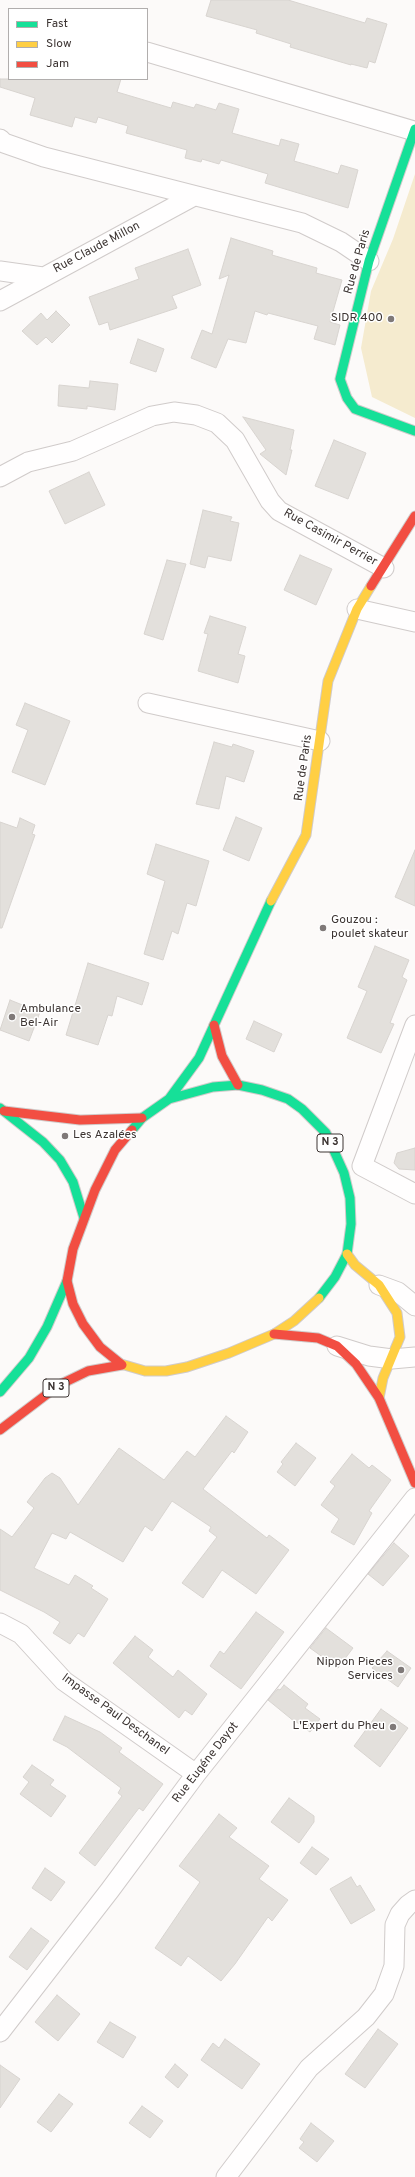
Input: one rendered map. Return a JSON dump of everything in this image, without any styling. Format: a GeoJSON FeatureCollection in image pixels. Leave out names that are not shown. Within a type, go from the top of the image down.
{"type":"FeatureCollection","features":[{"type":"Feature","properties":{"kind":"main road","name":"Rue de Paris"},"geometry":{"type":"LineString","coordinates":[[415,130],[369,261],[340,379],[347,398],[355,409],[415,431]]}},
{"type":"Feature","properties":{"kind":"main road","name":"Rue de Paris"},"geometry":{"type":"LineString","coordinates":[[169,1099],[199,1058],[261,919],[306,835],[328,681],[357,609],[384,568],[415,516]]}},
{"type":"Feature","properties":{"kind":"main road"},"geometry":{"type":"LineString","coordinates":[[214,1026],[222,1056],[238,1085]]}},
{"type":"Feature","properties":{"kind":"main road","name":"N 3"},"geometry":{"type":"LineString","coordinates":[[0,1392],[29,1358],[47,1327],[67,1281],[73,1249],[95,1190],[113,1155],[142,1118],[169,1099],[213,1087],[238,1085],[262,1090],[288,1099],[302,1108],[326,1133],[344,1173],[350,1198],[351,1224],[347,1254],[335,1277],[318,1300],[294,1321],[274,1334],[229,1353],[187,1366],[166,1370],[145,1371],[122,1365],[88,1371],[59,1385],[0,1430]]}},
{"type":"Feature","properties":{"kind":"main road"},"geometry":{"type":"LineString","coordinates":[[2,1109],[80,1120],[142,1118]]}},
{"type":"Feature","properties":{"kind":"main road"},"geometry":{"type":"LineString","coordinates":[[2,1109],[43,1142],[60,1160],[73,1182],[84,1218]]}},
{"type":"Feature","properties":{"kind":"main road"},"geometry":{"type":"LineString","coordinates":[[347,1254],[355,1265],[379,1286],[397,1313],[400,1337],[383,1378],[379,1398]]}},
{"type":"Feature","properties":{"kind":"main road","name":"N 3"},"geometry":{"type":"LineString","coordinates":[[67,1281],[73,1304],[84,1324],[100,1347],[122,1365]]}},
{"type":"Feature","properties":{"kind":"main road","name":"N 3"},"geometry":{"type":"LineString","coordinates":[[274,1334],[318,1338],[337,1346],[356,1364],[370,1382],[379,1398],[415,1482]]}},
{"type":"Feature","properties":{"kind":"street"},"geometry":{"type":"LineString","coordinates":[[148,52],[415,130]]}},
{"type":"Feature","properties":{"kind":"street"},"geometry":{"type":"LineString","coordinates":[[0,139],[4,143],[44,157],[302,223],[341,242],[369,261]]}},
{"type":"Feature","properties":{"kind":"street","name":"Rue Claude Millon"},"geometry":{"type":"LineString","coordinates":[[0,301],[194,196]]}},
{"type":"Feature","properties":{"kind":"street"},"geometry":{"type":"LineString","coordinates":[[0,271],[43,278]]}},
{"type":"Feature","properties":{"kind":"street","name":"Rue Casimir Perrier"},"geometry":{"type":"LineString","coordinates":[[0,477],[28,462],[73,451],[152,416],[174,412],[196,415],[217,423],[235,440],[270,501],[279,511],[384,568]]}},
{"type":"Feature","properties":{"kind":"street"},"geometry":{"type":"LineString","coordinates":[[357,609],[415,622]]}},
{"type":"Feature","properties":{"kind":"street"},"geometry":{"type":"LineString","coordinates":[[148,703],[320,741]]}},
{"type":"Feature","properties":{"kind":"street"},"geometry":{"type":"LineString","coordinates":[[344,1173],[362,1166],[412,1044],[415,1025]]}},
{"type":"Feature","properties":{"kind":"street"},"geometry":{"type":"LineString","coordinates":[[362,1166],[415,1194]]}},
{"type":"Feature","properties":{"kind":"street"},"geometry":{"type":"LineString","coordinates":[[379,1286],[398,1292],[415,1306]]}},
{"type":"Feature","properties":{"kind":"street"},"geometry":{"type":"LineString","coordinates":[[337,1346],[369,1356],[392,1359],[415,1357]]}},
{"type":"Feature","properties":{"kind":"street","name":"Rue Eugéne Dayot"},"geometry":{"type":"LineString","coordinates":[[0,2032],[110,1890],[196,1774],[415,1498]]}},
{"type":"Feature","properties":{"kind":"street","name":"Impasse Paul Deschanel"},"geometry":{"type":"LineString","coordinates":[[0,1622],[21,1634],[64,1681],[196,1774]]}},
{"type":"Feature","properties":{"kind":"street"},"geometry":{"type":"LineString","coordinates":[[226,2177],[309,2068],[366,2017],[384,1994],[394,1966],[395,1925],[400,1914],[415,1900]]}},
{"type":"Feature","properties":{"kind":"shaded area","name":"SIDR 400"},"geometry":{"type":"Polygon","coordinates":[[[415,174],[415,418],[372,397],[361,348],[371,291],[393,239],[415,174]]]}},
{"type":"Feature","properties":{"kind":"building"},"geometry":{"type":"Polygon","coordinates":[[[211,0],[288,0],[365,23],[367,18],[387,24],[375,63],[369,61],[367,68],[351,65],[290,47],[291,44],[256,33],[257,30],[206,16],[211,0]]]}},
{"type":"Feature","properties":{"kind":"building"},"geometry":{"type":"Polygon","coordinates":[[[0,79],[121,80],[117,92],[171,108],[173,102],[194,108],[196,104],[216,110],[219,103],[239,109],[232,133],[279,146],[281,139],[299,144],[294,161],[338,174],[341,165],[358,170],[348,208],[265,183],[268,174],[221,160],[219,164],[202,159],[201,162],[185,158],[187,150],[126,133],[128,126],[98,117],[96,123],[75,117],[72,127],[30,115],[35,98],[0,87],[0,79]]]}},
{"type":"Feature","properties":{"kind":"building"},"geometry":{"type":"Polygon","coordinates":[[[231,238],[273,251],[272,255],[317,268],[316,273],[342,280],[330,322],[340,325],[335,345],[314,339],[318,326],[255,311],[246,343],[228,339],[216,368],[191,358],[202,330],[212,334],[229,275],[219,279],[231,238]]]}},
{"type":"Feature","properties":{"kind":"building"},"geometry":{"type":"Polygon","coordinates":[[[188,249],[201,285],[172,296],[177,308],[110,330],[108,322],[99,325],[89,297],[139,279],[135,268],[188,249]]]}},
{"type":"Feature","properties":{"kind":"building"},"geometry":{"type":"Polygon","coordinates":[[[56,311],[70,325],[52,343],[46,337],[37,345],[22,331],[41,313],[47,320],[56,311]]]}},
{"type":"Feature","properties":{"kind":"building"},"geometry":{"type":"Polygon","coordinates":[[[138,339],[164,349],[156,372],[130,363],[138,339]]]}},
{"type":"Feature","properties":{"kind":"building"},"geometry":{"type":"Polygon","coordinates":[[[90,381],[118,384],[115,410],[87,406],[87,409],[58,406],[59,385],[89,388],[90,381]]]}},
{"type":"Feature","properties":{"kind":"building"},"geometry":{"type":"Polygon","coordinates":[[[243,417],[294,430],[290,450],[292,450],[286,475],[260,454],[266,450],[243,417]]]}},
{"type":"Feature","properties":{"kind":"building"},"geometry":{"type":"Polygon","coordinates":[[[334,440],[366,453],[348,499],[315,486],[334,440]]]}},
{"type":"Feature","properties":{"kind":"building"},"geometry":{"type":"Polygon","coordinates":[[[89,472],[105,505],[65,524],[49,491],[89,472]]]}},
{"type":"Feature","properties":{"kind":"building"},"geometry":{"type":"Polygon","coordinates":[[[203,510],[232,517],[230,521],[239,523],[231,561],[208,556],[205,568],[190,564],[203,510]]]}},
{"type":"Feature","properties":{"kind":"building"},"geometry":{"type":"Polygon","coordinates":[[[300,555],[332,569],[316,605],[284,590],[300,555]]]}},
{"type":"Feature","properties":{"kind":"building"},"geometry":{"type":"Polygon","coordinates":[[[167,560],[186,564],[163,640],[144,634],[167,560]]]}},
{"type":"Feature","properties":{"kind":"building"},"geometry":{"type":"Polygon","coordinates":[[[210,616],[246,627],[238,654],[245,656],[238,683],[198,671],[208,634],[204,633],[210,616]]]}},
{"type":"Feature","properties":{"kind":"building"},"geometry":{"type":"Polygon","coordinates":[[[25,703],[70,721],[45,785],[12,772],[28,730],[16,725],[25,703]]]}},
{"type":"Feature","properties":{"kind":"building"},"geometry":{"type":"Polygon","coordinates":[[[214,742],[232,747],[233,744],[254,751],[244,782],[226,776],[219,809],[196,804],[214,742]]]}},
{"type":"Feature","properties":{"kind":"building"},"geometry":{"type":"Polygon","coordinates":[[[236,817],[262,828],[249,861],[223,850],[236,817]]]}},
{"type":"Feature","properties":{"kind":"building"},"geometry":{"type":"Polygon","coordinates":[[[20,818],[35,825],[32,834],[35,835],[2,928],[0,928],[0,822],[17,828],[20,818]]]}},
{"type":"Feature","properties":{"kind":"building"},"geometry":{"type":"Polygon","coordinates":[[[156,844],[209,861],[196,906],[187,903],[178,934],[172,931],[163,960],[144,954],[165,881],[147,874],[156,844]]]}},
{"type":"Feature","properties":{"kind":"building"},"geometry":{"type":"Polygon","coordinates":[[[415,850],[415,906],[395,897],[415,850]]]}},
{"type":"Feature","properties":{"kind":"building"},"geometry":{"type":"Polygon","coordinates":[[[375,946],[409,960],[402,977],[407,980],[390,1023],[394,1024],[381,1053],[347,1038],[367,991],[358,987],[375,946]]]}},
{"type":"Feature","properties":{"kind":"building"},"geometry":{"type":"Polygon","coordinates":[[[88,963],[149,983],[142,1005],[117,996],[112,1016],[108,1015],[98,1045],[66,1035],[88,963]]]}},
{"type":"Feature","properties":{"kind":"building"},"geometry":{"type":"Polygon","coordinates":[[[10,1000],[40,1012],[29,1041],[0,1030],[10,1000]]]}},
{"type":"Feature","properties":{"kind":"building"},"geometry":{"type":"Polygon","coordinates":[[[254,1021],[282,1034],[274,1052],[246,1039],[254,1021]]]}},
{"type":"Feature","properties":{"kind":"building"},"geometry":{"type":"Polygon","coordinates":[[[415,1148],[415,1170],[399,1169],[394,1163],[397,1153],[415,1148]]]}},
{"type":"Feature","properties":{"kind":"building"},"geometry":{"type":"Polygon","coordinates":[[[226,1416],[248,1432],[234,1453],[232,1451],[203,1489],[267,1538],[269,1535],[289,1550],[256,1594],[222,1570],[203,1598],[182,1583],[217,1537],[209,1531],[211,1527],[172,1501],[152,1531],[145,1526],[123,1562],[70,1532],[66,1539],[52,1533],[34,1568],[69,1585],[75,1575],[93,1586],[91,1588],[108,1599],[84,1637],[78,1633],[70,1644],[53,1633],[60,1622],[44,1612],[0,1590],[0,1529],[12,1537],[34,1508],[27,1502],[45,1478],[52,1473],[60,1478],[78,1505],[119,1448],[164,1480],[187,1451],[195,1457],[226,1416]]]}},
{"type":"Feature","properties":{"kind":"building"},"geometry":{"type":"Polygon","coordinates":[[[296,1443],[316,1458],[295,1486],[277,1472],[283,1464],[281,1462],[296,1443]]]}},
{"type":"Feature","properties":{"kind":"building"},"geometry":{"type":"Polygon","coordinates":[[[352,1454],[369,1468],[372,1465],[391,1480],[369,1511],[372,1513],[354,1545],[331,1532],[339,1519],[321,1505],[335,1486],[330,1482],[352,1454]]]}},
{"type":"Feature","properties":{"kind":"building"},"geometry":{"type":"Polygon","coordinates":[[[394,1543],[409,1556],[383,1586],[368,1574],[394,1543]]]}},
{"type":"Feature","properties":{"kind":"building"},"geometry":{"type":"Polygon","coordinates":[[[256,1612],[284,1632],[241,1689],[210,1666],[220,1651],[224,1654],[256,1612]]]}},
{"type":"Feature","properties":{"kind":"building"},"geometry":{"type":"Polygon","coordinates":[[[326,1628],[353,1648],[338,1668],[310,1648],[326,1628]]]}},
{"type":"Feature","properties":{"kind":"building"},"geometry":{"type":"Polygon","coordinates":[[[135,1636],[153,1650],[148,1657],[173,1677],[178,1670],[207,1694],[192,1715],[185,1710],[179,1718],[113,1663],[135,1636]]]}},
{"type":"Feature","properties":{"kind":"building"},"geometry":{"type":"Polygon","coordinates":[[[387,1651],[411,1668],[398,1687],[372,1668],[387,1651]]]}},
{"type":"Feature","properties":{"kind":"building"},"geometry":{"type":"Polygon","coordinates":[[[284,1685],[308,1704],[305,1708],[320,1719],[310,1732],[268,1700],[284,1685]]]}},
{"type":"Feature","properties":{"kind":"building"},"geometry":{"type":"Polygon","coordinates":[[[381,1709],[408,1728],[380,1767],[354,1746],[381,1709]]]}},
{"type":"Feature","properties":{"kind":"building"},"geometry":{"type":"Polygon","coordinates":[[[65,1716],[100,1732],[122,1748],[119,1752],[163,1784],[143,1811],[139,1808],[95,1866],[79,1853],[122,1796],[118,1793],[121,1788],[67,1747],[53,1740],[65,1716]]]}},
{"type":"Feature","properties":{"kind":"building"},"geometry":{"type":"Polygon","coordinates":[[[32,1765],[54,1780],[50,1785],[66,1796],[51,1817],[20,1794],[29,1782],[23,1777],[32,1765]]]}},
{"type":"Feature","properties":{"kind":"building"},"geometry":{"type":"Polygon","coordinates":[[[289,1798],[314,1816],[314,1822],[299,1843],[271,1822],[289,1798]]]}},
{"type":"Feature","properties":{"kind":"building"},"geometry":{"type":"Polygon","coordinates":[[[219,1814],[237,1828],[229,1837],[269,1866],[259,1879],[288,1900],[272,1921],[268,1917],[235,1964],[221,1981],[188,1956],[181,1966],[155,1948],[200,1882],[179,1866],[219,1814]]]}},
{"type":"Feature","properties":{"kind":"building"},"geometry":{"type":"Polygon","coordinates":[[[312,1847],[329,1859],[316,1875],[300,1863],[312,1847]]]}},
{"type":"Feature","properties":{"kind":"building"},"geometry":{"type":"Polygon","coordinates":[[[45,1868],[65,1882],[51,1901],[32,1888],[45,1868]]]}},
{"type":"Feature","properties":{"kind":"building"},"geometry":{"type":"Polygon","coordinates":[[[351,1877],[357,1887],[360,1885],[375,1910],[351,1924],[330,1889],[351,1877]]]}},
{"type":"Feature","properties":{"kind":"building"},"geometry":{"type":"Polygon","coordinates":[[[31,1928],[49,1941],[27,1970],[9,1957],[31,1928]]]}},
{"type":"Feature","properties":{"kind":"building"},"geometry":{"type":"Polygon","coordinates":[[[57,1995],[80,2014],[58,2041],[35,2022],[57,1995]]]}},
{"type":"Feature","properties":{"kind":"building"},"geometry":{"type":"Polygon","coordinates":[[[110,2022],[136,2037],[123,2058],[97,2042],[110,2022]]]}},
{"type":"Feature","properties":{"kind":"building"},"geometry":{"type":"Polygon","coordinates":[[[378,2029],[398,2044],[365,2088],[345,2074],[378,2029]]]}},
{"type":"Feature","properties":{"kind":"building"},"geometry":{"type":"Polygon","coordinates":[[[225,2039],[260,2064],[242,2089],[201,2060],[213,2043],[219,2048],[225,2039]]]}},
{"type":"Feature","properties":{"kind":"building"},"geometry":{"type":"Polygon","coordinates":[[[175,2064],[188,2075],[178,2088],[165,2077],[175,2064]]]}},
{"type":"Feature","properties":{"kind":"building"},"geometry":{"type":"Polygon","coordinates":[[[0,2065],[20,2079],[0,2108],[0,2065]]]}},
{"type":"Feature","properties":{"kind":"building"},"geometry":{"type":"Polygon","coordinates":[[[59,2094],[73,2104],[51,2132],[37,2122],[59,2094]]]}},
{"type":"Feature","properties":{"kind":"building"},"geometry":{"type":"Polygon","coordinates":[[[142,2106],[163,2121],[150,2138],[129,2123],[142,2106]]]}},
{"type":"Feature","properties":{"kind":"building"},"geometry":{"type":"Polygon","coordinates":[[[311,2123],[334,2141],[317,2162],[299,2148],[304,2142],[300,2139],[311,2123]]]}},
{"type":"Feature","properties":{"kind":"traffic: fast"},"geometry":{"type":"LineString","coordinates":[[415,129],[369,261],[340,379],[347,398],[355,409],[415,431]]}},
{"type":"Feature","properties":{"kind":"traffic: fast"},"geometry":{"type":"LineString","coordinates":[[169,1099],[199,1058],[271,901]]}},
{"type":"Feature","properties":{"kind":"traffic: fast"},"geometry":{"type":"LineString","coordinates":[[238,1085],[262,1090],[288,1099],[302,1109],[326,1133],[344,1173],[350,1198],[351,1224],[347,1254],[335,1277],[319,1298]]}},
{"type":"Feature","properties":{"kind":"traffic: fast"},"geometry":{"type":"LineString","coordinates":[[132,1130],[142,1118],[169,1099],[213,1087],[238,1085]]}},
{"type":"Feature","properties":{"kind":"traffic: fast"},"geometry":{"type":"LineString","coordinates":[[0,1108],[43,1142],[60,1160],[73,1182],[84,1218]]}},
{"type":"Feature","properties":{"kind":"traffic: fast"},"geometry":{"type":"LineString","coordinates":[[0,1392],[29,1358],[47,1327],[67,1281]]}},
{"type":"Feature","properties":{"kind":"traffic: slow"},"geometry":{"type":"LineString","coordinates":[[271,901],[306,835],[328,681],[357,609],[371,586]]}},
{"type":"Feature","properties":{"kind":"traffic: slow"},"geometry":{"type":"LineString","coordinates":[[347,1254],[355,1265],[379,1285],[397,1313],[400,1337],[383,1378],[379,1398]]}},
{"type":"Feature","properties":{"kind":"traffic: slow"},"geometry":{"type":"LineString","coordinates":[[121,1364],[145,1371],[166,1371],[187,1367],[229,1353],[274,1334],[294,1321],[319,1298]]}},
{"type":"Feature","properties":{"kind":"traffic: jam"},"geometry":{"type":"LineString","coordinates":[[371,586],[415,516]]}},
{"type":"Feature","properties":{"kind":"traffic: jam"},"geometry":{"type":"LineString","coordinates":[[214,1025],[222,1056],[238,1085]]}},
{"type":"Feature","properties":{"kind":"traffic: jam"},"geometry":{"type":"LineString","coordinates":[[4,1111],[80,1120],[142,1118]]}},
{"type":"Feature","properties":{"kind":"traffic: jam"},"geometry":{"type":"LineString","coordinates":[[121,1364],[100,1347],[83,1324],[73,1304],[67,1281],[73,1249],[95,1190],[115,1150],[132,1130]]}},
{"type":"Feature","properties":{"kind":"traffic: jam"},"geometry":{"type":"LineString","coordinates":[[274,1334],[318,1338],[337,1346],[356,1364],[379,1398],[415,1483]]}},
{"type":"Feature","properties":{"kind":"traffic: jam"},"geometry":{"type":"LineString","coordinates":[[0,1430],[59,1385],[88,1371],[122,1365]]}},
{"type":"Feature","properties":{"kind":"place","name":"SIDR 400"},"geometry":{"type":"Point","coordinates":[391,319]}},
{"type":"Feature","properties":{"kind":"place","name":"Gouzou : poulet skateur"},"geometry":{"type":"Point","coordinates":[323,928]}},
{"type":"Feature","properties":{"kind":"place","name":"Ambulance Bel-Air"},"geometry":{"type":"Point","coordinates":[12,1017]}},
{"type":"Feature","properties":{"kind":"place","name":"Les Azalées"},"geometry":{"type":"Point","coordinates":[65,1136]}},
{"type":"Feature","properties":{"kind":"place","name":"Nippon Pieces Services"},"geometry":{"type":"Point","coordinates":[401,1670]}},
{"type":"Feature","properties":{"kind":"place","name":"L'Expert du Pheu"},"geometry":{"type":"Point","coordinates":[393,1727]}}]}
